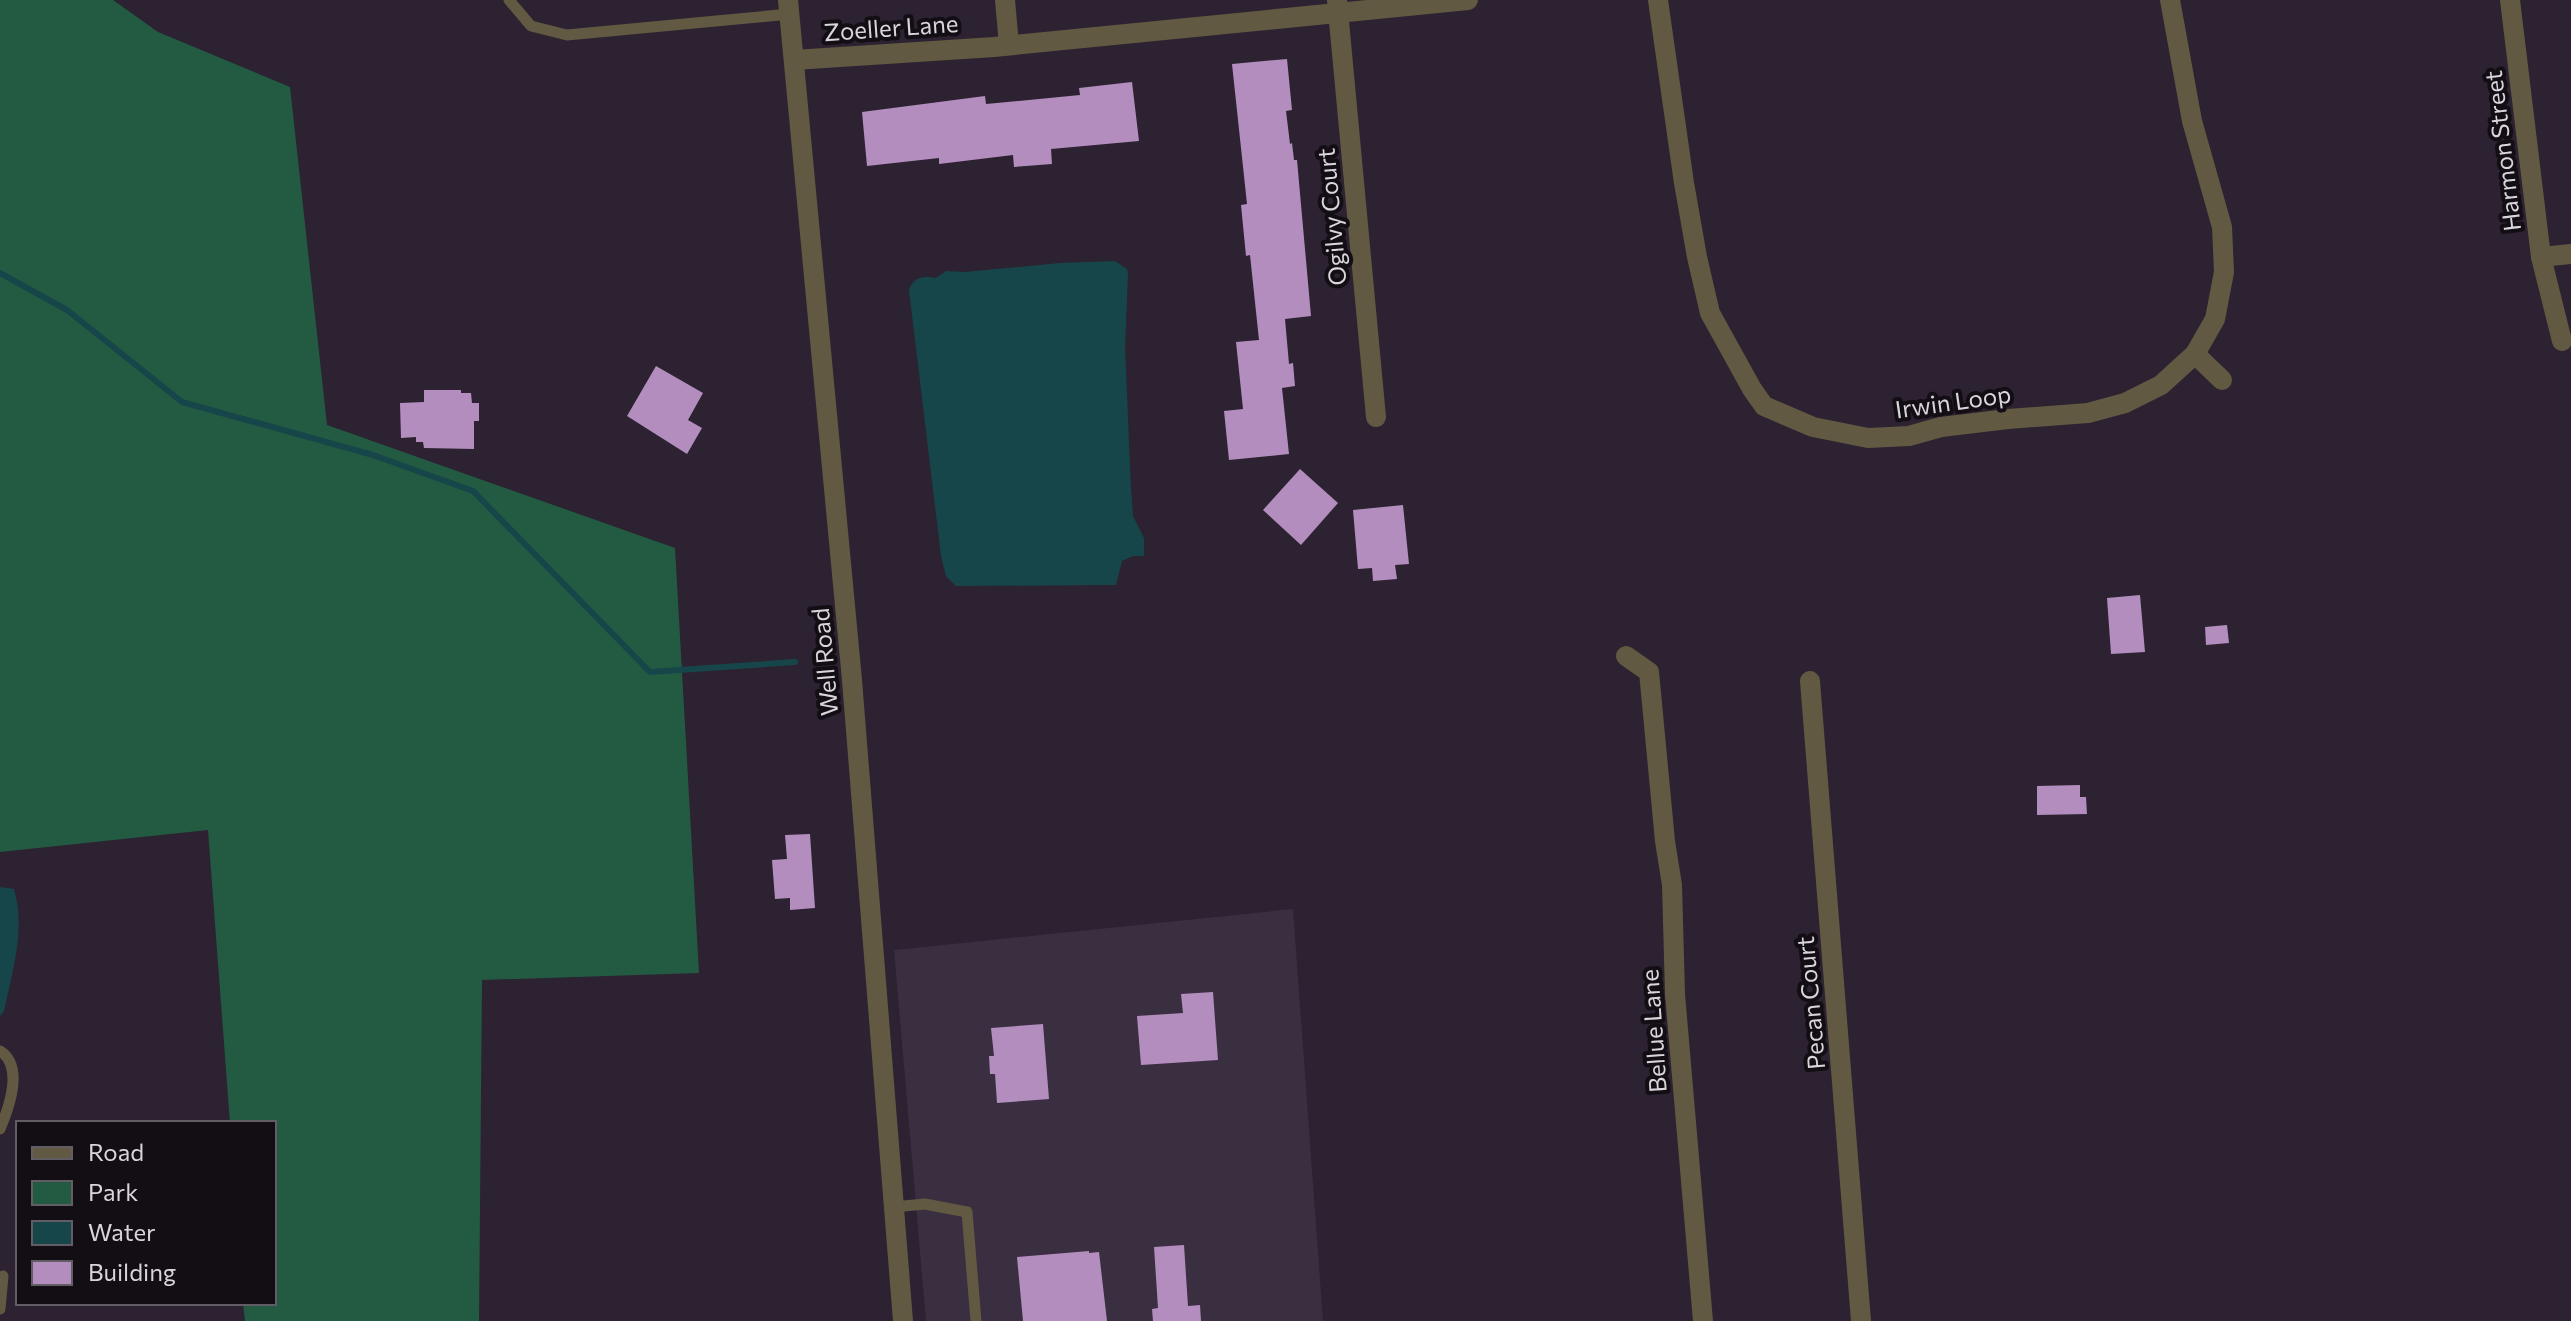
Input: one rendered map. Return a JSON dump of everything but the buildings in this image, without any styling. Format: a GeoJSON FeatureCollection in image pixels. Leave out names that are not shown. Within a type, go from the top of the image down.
{"type":"FeatureCollection","features":[{"type":"Feature","properties":{"kind":"street"},"geometry":{"type":"LineString","coordinates":[[1005,0],[1009,45]]}},
{"type":"Feature","properties":{"kind":"street","name":"Zoeller Lane"},"geometry":{"type":"LineString","coordinates":[[794,60],[1009,45],[1338,6],[1468,0]]}},
{"type":"Feature","properties":{"kind":"street","name":"Irwin Loop"},"geometry":{"type":"LineString","coordinates":[[1658,0],[1684,183],[1710,313],[1764,406],[1813,427],[1868,438],[1909,436],[1941,427],[1995,420],[2088,413],[2125,403],[2161,385],[2195,354],[2215,319],[2224,272],[2222,227],[2192,121],[2170,0]]}},
{"type":"Feature","properties":{"kind":"street","name":"Harmon Street"},"geometry":{"type":"LineString","coordinates":[[2510,0],[2541,257],[2562,341]]}},
{"type":"Feature","properties":{"kind":"street","name":"Ogilvy Court"},"geometry":{"type":"LineString","coordinates":[[1338,6],[1376,417]]}},
{"type":"Feature","properties":{"kind":"street","name":"Well Road"},"geometry":{"type":"LineString","coordinates":[[789,7],[852,680],[903,1321]]}},
{"type":"Feature","properties":{"kind":"street"},"geometry":{"type":"LineString","coordinates":[[2541,257],[2571,254]]}},
{"type":"Feature","properties":{"kind":"street"},"geometry":{"type":"LineString","coordinates":[[2195,354],[2222,380]]}},
{"type":"Feature","properties":{"kind":"street","name":"Bellue Lane"},"geometry":{"type":"LineString","coordinates":[[1626,656],[1649,672],[1672,885],[1675,994],[1703,1321]]}},
{"type":"Feature","properties":{"kind":"street","name":"Pecan Court"},"geometry":{"type":"LineString","coordinates":[[1810,681],[1861,1321]]}},
{"type":"Feature","properties":{"kind":"lane"},"geometry":{"type":"LineString","coordinates":[[509,0],[531,26],[567,35],[789,7]]}},
{"type":"Feature","properties":{"kind":"lane"},"geometry":{"type":"LineString","coordinates":[[0,1051],[5,1053],[13,1067],[10,1100],[0,1129]]}},
{"type":"Feature","properties":{"kind":"lane"},"geometry":{"type":"LineString","coordinates":[[893,1207],[925,1204],[967,1212],[976,1321]]}},
{"type":"Feature","properties":{"kind":"lane"},"geometry":{"type":"LineString","coordinates":[[0,1309],[3,1276]]}},
{"type":"Feature","properties":{"kind":"shaded area"},"geometry":{"type":"Polygon","coordinates":[[[1293,909],[1323,1321],[926,1321],[894,950],[1293,909]]]}},
{"type":"Feature","properties":{"kind":"green space"},"geometry":{"type":"Polygon","coordinates":[[[0,0],[113,0],[158,32],[290,87],[327,425],[675,548],[699,973],[482,980],[479,1321],[245,1321],[243,1305],[276,1305],[276,1121],[230,1121],[208,830],[0,852],[0,0]]]}},
{"type":"Feature","properties":{"kind":"water"},"geometry":{"type":"Polygon","coordinates":[[[1115,261],[1127,269],[1128,274],[1125,347],[1131,489],[1133,516],[1144,538],[1144,556],[1133,556],[1122,561],[1116,585],[956,586],[946,576],[941,556],[909,290],[911,285],[920,278],[936,278],[946,271],[1115,261]]]}},
{"type":"Feature","properties":{"kind":"water"},"geometry":{"type":"Polygon","coordinates":[[[0,887],[14,889],[19,919],[14,966],[4,1011],[0,1016],[0,887]]]}},
{"type":"Feature","properties":{"kind":"waterway"},"geometry":{"type":"LineString","coordinates":[[0,273],[67,310],[182,402],[373,455],[473,491],[650,672],[795,662]]}}]}
